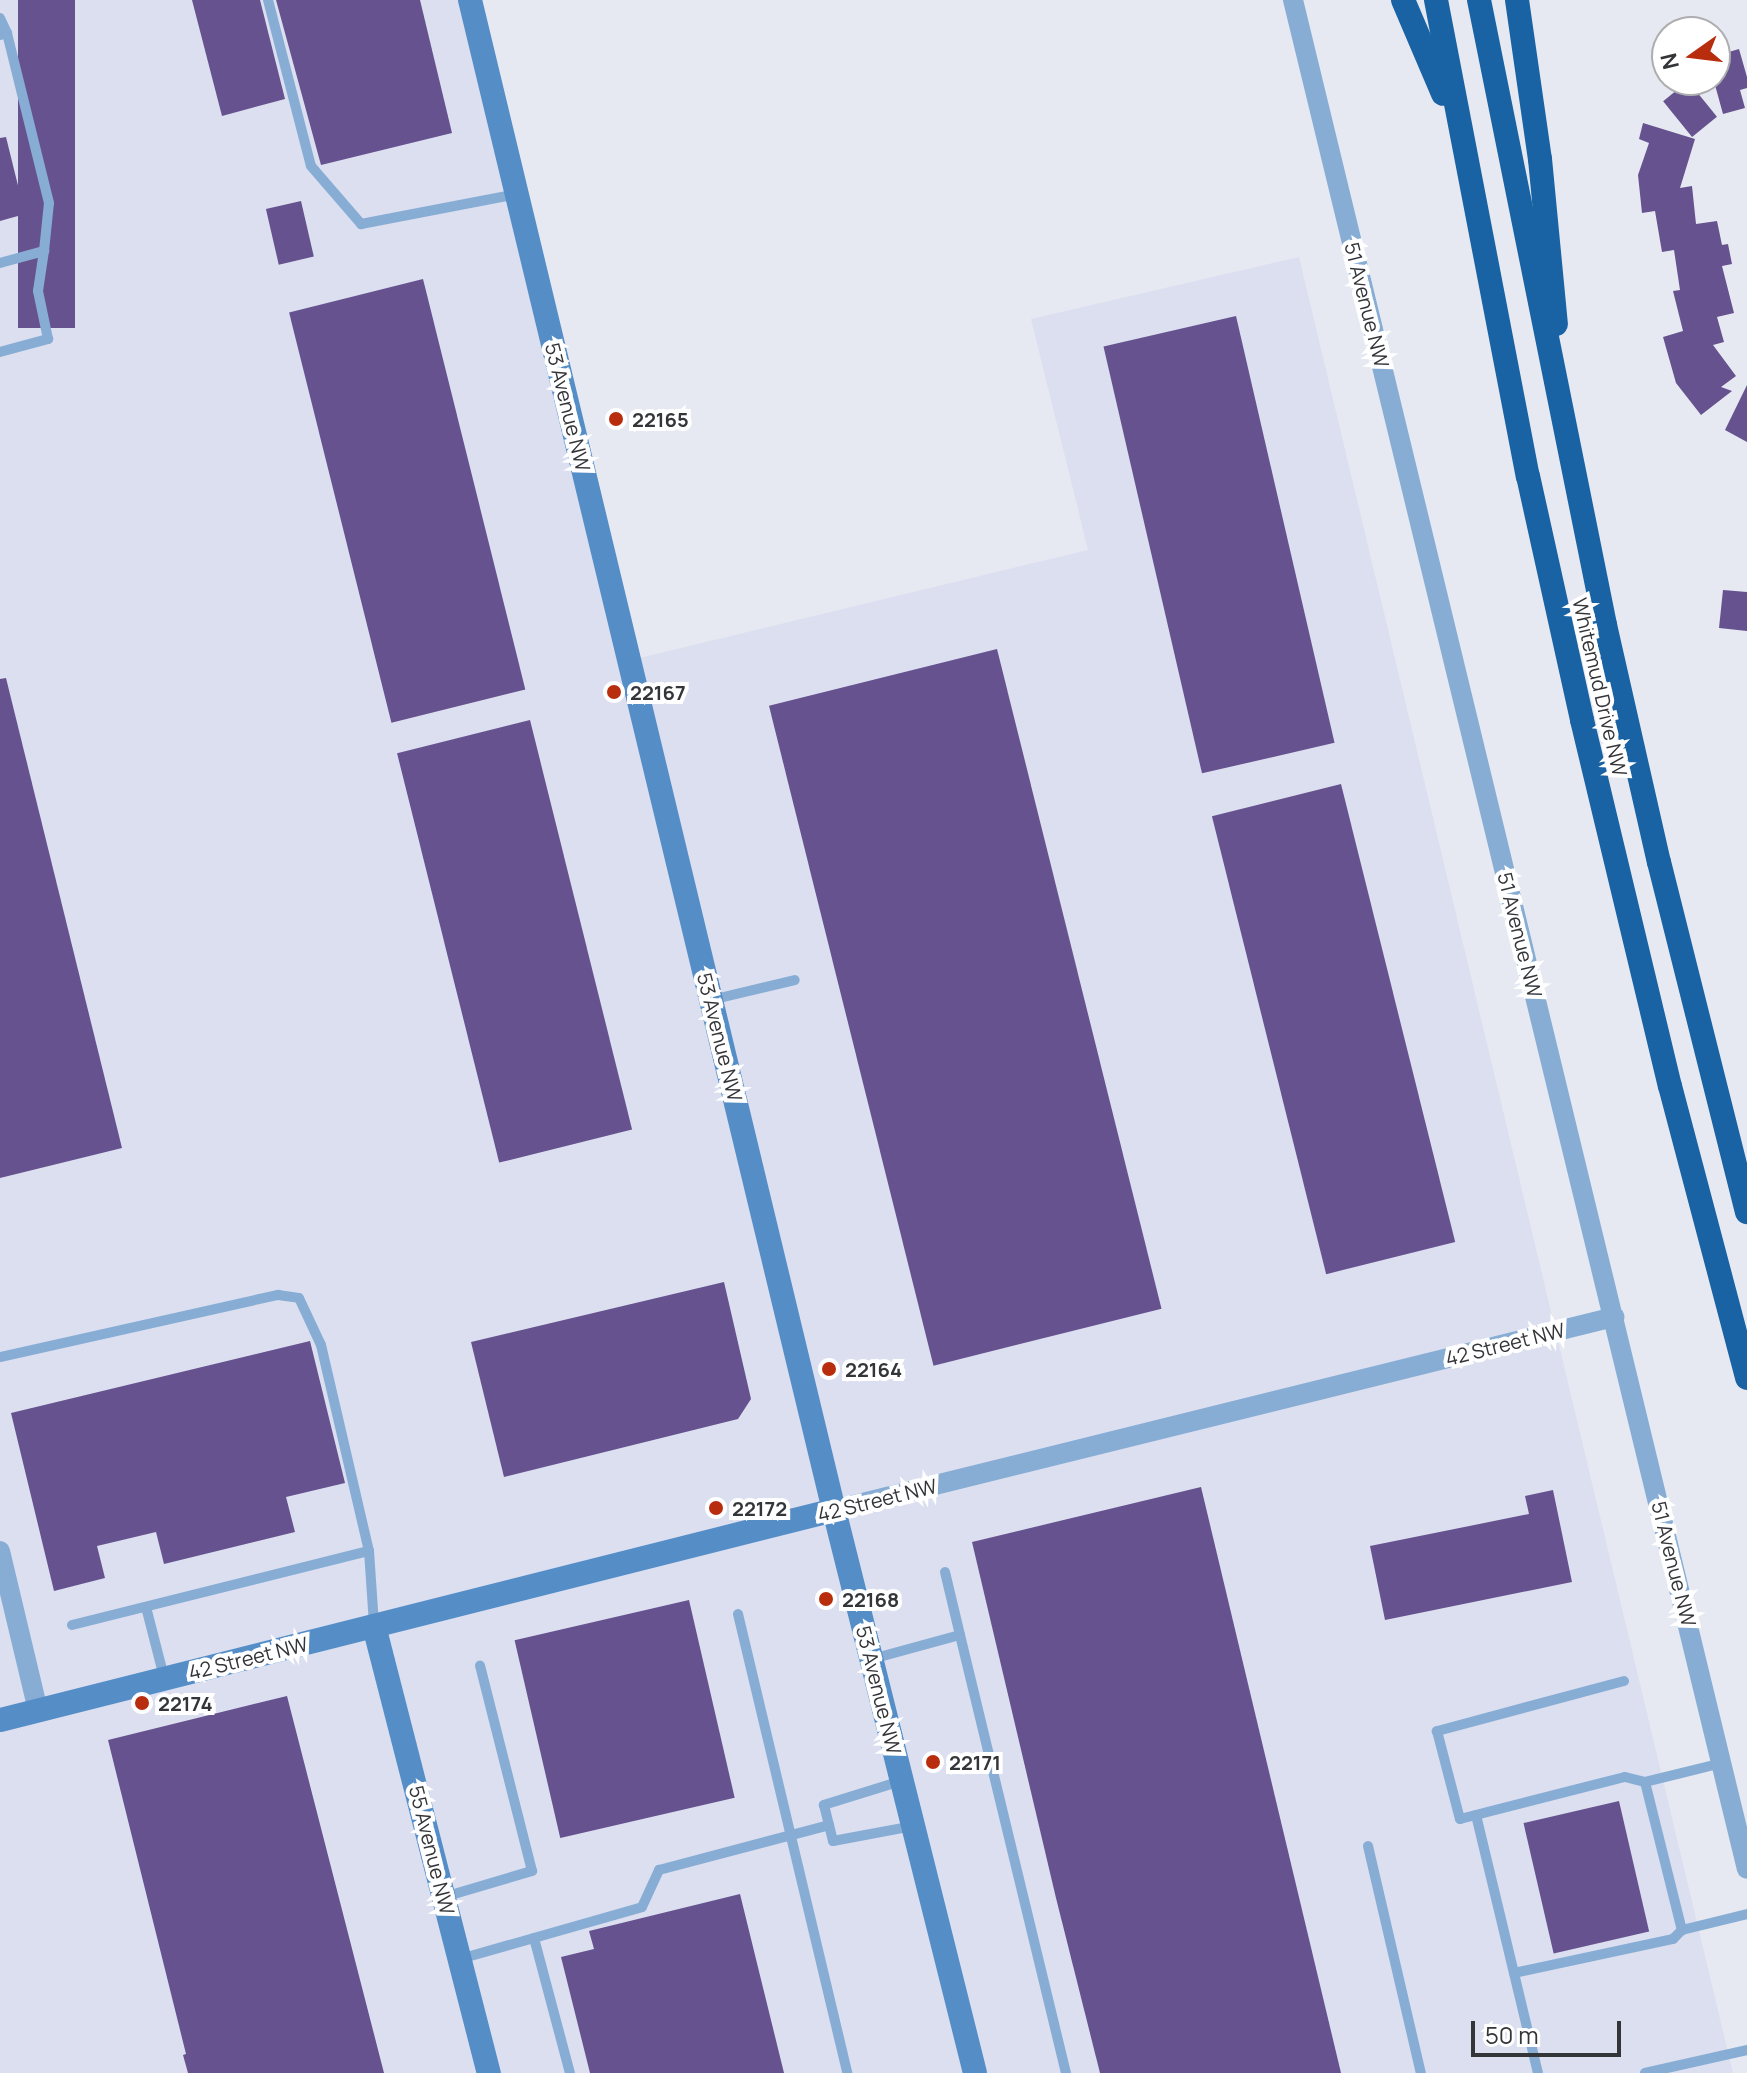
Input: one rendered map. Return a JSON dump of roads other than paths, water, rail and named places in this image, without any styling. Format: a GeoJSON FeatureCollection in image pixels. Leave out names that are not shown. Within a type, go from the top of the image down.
{"type":"FeatureCollection","features":[{"type":"Feature","properties":{"kind":"highway"},"geometry":{"type":"LineString","coordinates":[[1403,0],[1460,132]]}},
{"type":"Feature","properties":{"kind":"highway","name":"Whitemud Drive NW"},"geometry":{"type":"LineString","coordinates":[[1436,0],[1528,476],[1596,780],[1670,1086],[1747,1378]]}},
{"type":"Feature","properties":{"kind":"highway","name":"Whitemud Drive NW"},"geometry":{"type":"LineString","coordinates":[[1479,0],[1571,470],[1659,862],[1747,1212]]}},
{"type":"Feature","properties":{"kind":"highway"},"geometry":{"type":"LineString","coordinates":[[1517,0],[1540,159],[1571,470]]}},
{"type":"Feature","properties":{"kind":"street","name":"53 Avenue NW"},"geometry":{"type":"LineString","coordinates":[[470,0],[834,1510],[975,2073]]}},
{"type":"Feature","properties":{"kind":"street","name":"51 Avenue NW"},"geometry":{"type":"LineString","coordinates":[[1293,0],[1747,1869]]}},
{"type":"Feature","properties":{"kind":"street","name":"42 Street NW"},"geometry":{"type":"LineString","coordinates":[[0,1720],[1614,1317]]}},
{"type":"Feature","properties":{"kind":"street"},"geometry":{"type":"LineString","coordinates":[[1,1562],[38,1711]]}},
{"type":"Feature","properties":{"kind":"street","name":"55 Avenue NW"},"geometry":{"type":"LineString","coordinates":[[374,1626],[489,2073]]}},
{"type":"Feature","properties":{"kind":"lane"},"geometry":{"type":"LineString","coordinates":[[268,0],[311,166],[361,224],[517,194]]}},
{"type":"Feature","properties":{"kind":"lane"},"geometry":{"type":"LineString","coordinates":[[0,18],[49,203],[38,291],[48,339],[0,352]]}},
{"type":"Feature","properties":{"kind":"lane"},"geometry":{"type":"LineString","coordinates":[[0,263],[44,251]]}},
{"type":"Feature","properties":{"kind":"lane"},"geometry":{"type":"LineString","coordinates":[[711,1000],[795,980]]}},
{"type":"Feature","properties":{"kind":"lane"},"geometry":{"type":"LineString","coordinates":[[0,1357],[278,1295],[299,1298],[321,1345],[369,1551],[375,1594],[374,1626]]}},
{"type":"Feature","properties":{"kind":"lane"},"geometry":{"type":"LineString","coordinates":[[72,1625],[369,1551]]}},
{"type":"Feature","properties":{"kind":"lane"},"geometry":{"type":"LineString","coordinates":[[945,1572],[1066,2073]]}},
{"type":"Feature","properties":{"kind":"lane"},"geometry":{"type":"LineString","coordinates":[[146,1607],[165,1679]]}},
{"type":"Feature","properties":{"kind":"lane"},"geometry":{"type":"LineString","coordinates":[[738,1614],[788,1836],[847,2073]]}},
{"type":"Feature","properties":{"kind":"lane"},"geometry":{"type":"LineString","coordinates":[[871,1659],[960,1635]]}},
{"type":"Feature","properties":{"kind":"lane"},"geometry":{"type":"LineString","coordinates":[[444,1897],[532,1871],[480,1665]]}},
{"type":"Feature","properties":{"kind":"lane"},"geometry":{"type":"LineString","coordinates":[[1624,1681],[1437,1731],[1460,1819],[1625,1777],[1645,1782],[1722,1763]]}},
{"type":"Feature","properties":{"kind":"lane"},"geometry":{"type":"LineString","coordinates":[[902,1780],[824,1805],[833,1841],[913,1826]]}},
{"type":"Feature","properties":{"kind":"lane"},"geometry":{"type":"LineString","coordinates":[[1645,1782],[1682,1930]]}},
{"type":"Feature","properties":{"kind":"lane"},"geometry":{"type":"LineString","coordinates":[[1476,1815],[1538,2073]]}},
{"type":"Feature","properties":{"kind":"lane"},"geometry":{"type":"LineString","coordinates":[[459,1959],[642,1907],[659,1870],[829,1825]]}},
{"type":"Feature","properties":{"kind":"lane"},"geometry":{"type":"LineString","coordinates":[[1368,1846],[1421,2073]]}},
{"type":"Feature","properties":{"kind":"lane"},"geometry":{"type":"LineString","coordinates":[[1514,1973],[1673,1939],[1682,1930],[1747,1914]]}},
{"type":"Feature","properties":{"kind":"lane"},"geometry":{"type":"LineString","coordinates":[[534,1938],[570,2073]]}},
{"type":"Feature","properties":{"kind":"lane"},"geometry":{"type":"LineString","coordinates":[[1645,2073],[1747,2050]]}},
{"type":"Feature","properties":{"kind":"place","name":"22165"},"geometry":{"type":"Point","coordinates":[616,419]}},
{"type":"Feature","properties":{"kind":"place","name":"22167"},"geometry":{"type":"Point","coordinates":[614,692]}},
{"type":"Feature","properties":{"kind":"place","name":"22164"},"geometry":{"type":"Point","coordinates":[829,1369]}},
{"type":"Feature","properties":{"kind":"place","name":"22172"},"geometry":{"type":"Point","coordinates":[716,1508]}},
{"type":"Feature","properties":{"kind":"place","name":"22168"},"geometry":{"type":"Point","coordinates":[826,1599]}},
{"type":"Feature","properties":{"kind":"place","name":"22174"},"geometry":{"type":"Point","coordinates":[142,1703]}},
{"type":"Feature","properties":{"kind":"place","name":"22171"},"geometry":{"type":"Point","coordinates":[933,1762]}}]}
